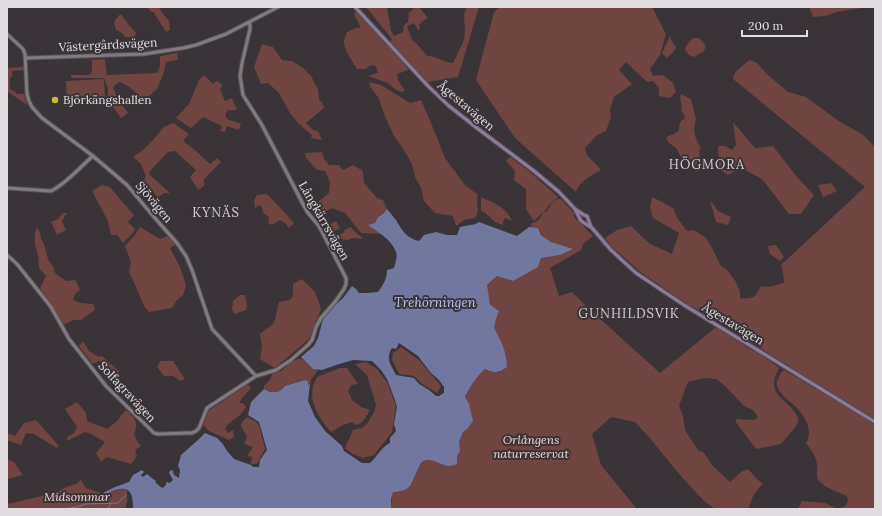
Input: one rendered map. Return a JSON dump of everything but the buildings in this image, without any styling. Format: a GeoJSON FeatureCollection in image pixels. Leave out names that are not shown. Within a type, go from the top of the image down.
{"type":"FeatureCollection","features":[{"type":"Feature","properties":{"kind":"main road","name":"Ågestavägen"},"geometry":{"type":"LineString","coordinates":[[354,7],[429,87],[477,128],[559,192],[575,209],[582,222],[592,228],[611,250],[636,273],[684,305],[875,422]]}},
{"type":"Feature","properties":{"kind":"main road","name":"Ågestavägen"},"geometry":{"type":"LineString","coordinates":[[575,209],[587,216],[592,228]]}},
{"type":"Feature","properties":{"kind":"main road"},"geometry":{"type":"LineString","coordinates":[[581,219],[584,215]]}},
{"type":"Feature","properties":{"kind":"main road"},"geometry":{"type":"LineString","coordinates":[[585,223],[588,222],[588,220]]}},
{"type":"Feature","properties":{"kind":"street","name":"Västergårdsvägen"},"geometry":{"type":"LineString","coordinates":[[26,58],[151,54],[183,48],[226,34],[278,7]]}},
{"type":"Feature","properties":{"kind":"street","name":"Långkärrsvägen"},"geometry":{"type":"LineString","coordinates":[[249,22],[250,29],[240,76],[243,95],[262,125],[304,206],[322,232],[346,278],[344,290],[321,318],[316,327],[312,340],[308,345],[279,368],[264,373]]}},
{"type":"Feature","properties":{"kind":"street"},"geometry":{"type":"LineString","coordinates":[[7,34],[23,49],[26,58]]}},
{"type":"Feature","properties":{"kind":"street","name":"Sjövägen"},"geometry":{"type":"LineString","coordinates":[[26,58],[27,94],[32,107],[42,118],[93,156],[127,185],[177,243],[186,256],[192,270],[212,329],[256,376]]}},
{"type":"Feature","properties":{"kind":"street"},"geometry":{"type":"LineString","coordinates":[[7,188],[51,191],[65,182],[93,156]]}},
{"type":"Feature","properties":{"kind":"street","name":"Solfagravägen"},"geometry":{"type":"LineString","coordinates":[[7,255],[17,264],[51,307],[69,339],[106,386],[154,433],[187,434],[196,431],[199,428],[207,408],[256,376],[264,373]]}},
{"type":"Feature","properties":{"kind":"green space"},"geometry":{"type":"Polygon","coordinates":[[[147,7],[159,7],[169,21],[170,30],[166,32],[154,12],[151,12],[147,7]]]}},
{"type":"Feature","properties":{"kind":"green space"},"geometry":{"type":"Polygon","coordinates":[[[366,7],[387,7],[391,31],[394,36],[403,32],[404,25],[408,22],[409,12],[412,11],[412,9],[419,7],[428,18],[421,22],[419,25],[420,29],[418,30],[414,23],[407,26],[412,40],[427,56],[453,63],[464,40],[464,14],[467,7],[479,7],[458,77],[428,82],[390,42],[392,39],[366,7]]]}},
{"type":"Feature","properties":{"kind":"green space"},"geometry":{"type":"Polygon","coordinates":[[[500,7],[652,7],[666,34],[660,55],[650,69],[653,76],[663,75],[673,83],[676,92],[670,98],[659,96],[659,88],[653,81],[647,82],[626,62],[619,70],[632,84],[614,97],[610,109],[611,117],[606,131],[597,135],[585,148],[587,155],[601,170],[583,182],[576,192],[515,138],[476,80],[494,12],[500,7]]]}},
{"type":"Feature","properties":{"kind":"green space"},"geometry":{"type":"Polygon","coordinates":[[[809,7],[868,7],[813,17],[809,7]]]}},
{"type":"Feature","properties":{"kind":"green space"},"geometry":{"type":"Polygon","coordinates":[[[356,11],[405,64],[408,70],[397,74],[398,80],[405,91],[401,92],[388,83],[368,76],[378,73],[376,66],[371,65],[366,69],[357,69],[344,45],[347,32],[356,28],[361,28],[354,14],[356,11]]]}},
{"type":"Feature","properties":{"kind":"green space"},"geometry":{"type":"Polygon","coordinates":[[[121,14],[136,33],[134,37],[125,37],[121,32],[116,30],[114,22],[121,14]]]}},
{"type":"Feature","properties":{"kind":"green space"},"geometry":{"type":"Polygon","coordinates":[[[670,36],[676,49],[667,58],[662,53],[670,36]]]}},
{"type":"Feature","properties":{"kind":"green space"},"geometry":{"type":"Polygon","coordinates":[[[693,38],[699,38],[706,46],[704,51],[694,57],[689,55],[685,50],[686,46],[693,38]]]}},
{"type":"Feature","properties":{"kind":"green space"},"geometry":{"type":"Polygon","coordinates":[[[262,44],[273,47],[282,60],[292,61],[303,68],[311,76],[318,89],[319,100],[322,102],[324,108],[306,123],[313,130],[318,131],[322,140],[311,138],[312,135],[299,124],[290,113],[279,93],[268,83],[261,84],[254,67],[262,44]]]}},
{"type":"Feature","properties":{"kind":"green space"},"geometry":{"type":"Polygon","coordinates":[[[177,53],[178,60],[166,62],[163,75],[157,89],[147,98],[140,98],[131,88],[119,82],[113,87],[118,100],[128,113],[121,118],[108,100],[108,89],[104,78],[71,78],[71,75],[89,75],[92,72],[92,60],[105,59],[107,75],[157,73],[160,66],[160,56],[177,53]]]}},
{"type":"Feature","properties":{"kind":"green space"},"geometry":{"type":"Polygon","coordinates":[[[750,60],[757,63],[767,74],[788,92],[806,97],[840,122],[862,134],[875,147],[875,419],[783,363],[717,319],[687,304],[639,271],[617,251],[615,251],[605,238],[617,230],[631,226],[650,244],[672,254],[679,233],[653,218],[650,207],[652,197],[673,208],[678,219],[687,231],[694,230],[706,238],[721,266],[727,270],[736,282],[740,292],[740,298],[748,299],[757,293],[761,286],[769,287],[784,283],[781,265],[865,187],[733,79],[737,71],[750,60]]]}},
{"type":"Feature","properties":{"kind":"green space"},"geometry":{"type":"Polygon","coordinates":[[[25,67],[24,70],[12,71],[12,77],[10,77],[10,89],[18,94],[24,94],[27,105],[7,91],[7,68],[25,67]]]}},
{"type":"Feature","properties":{"kind":"green space"},"geometry":{"type":"Polygon","coordinates":[[[204,75],[213,84],[217,81],[223,85],[220,89],[225,101],[232,98],[237,110],[228,110],[225,115],[227,119],[241,124],[239,130],[227,126],[225,132],[220,131],[222,126],[203,117],[191,128],[176,118],[189,104],[199,80],[204,75]]]}},
{"type":"Feature","properties":{"kind":"green space"},"geometry":{"type":"Polygon","coordinates":[[[104,79],[105,101],[100,104],[67,104],[66,81],[104,79]]]}},
{"type":"Feature","properties":{"kind":"green space"},"geometry":{"type":"Polygon","coordinates":[[[369,82],[381,85],[410,103],[421,100],[445,158],[465,185],[478,195],[478,212],[475,218],[464,220],[456,226],[453,216],[435,213],[424,201],[412,164],[394,136],[378,97],[370,87],[369,82]]]}},
{"type":"Feature","properties":{"kind":"green space"},"geometry":{"type":"Polygon","coordinates":[[[681,94],[691,99],[696,119],[694,128],[695,136],[701,149],[699,151],[701,170],[696,172],[681,157],[676,148],[669,143],[666,138],[679,130],[680,123],[685,118],[681,111],[681,94]]]}},
{"type":"Feature","properties":{"kind":"green space"},"geometry":{"type":"Polygon","coordinates":[[[733,122],[755,148],[773,146],[796,176],[814,195],[801,214],[789,214],[762,179],[741,168],[728,175],[719,169],[718,146],[725,146],[732,150],[736,145],[733,122]]]}},
{"type":"Feature","properties":{"kind":"green space"},"geometry":{"type":"Polygon","coordinates":[[[173,123],[189,134],[183,141],[210,164],[217,158],[221,162],[204,179],[204,186],[198,190],[190,177],[196,170],[175,151],[168,152],[149,172],[150,175],[170,193],[164,193],[158,198],[144,180],[146,176],[141,164],[133,157],[142,151],[164,127],[173,123]]]}},
{"type":"Feature","properties":{"kind":"green space"},"geometry":{"type":"Polygon","coordinates":[[[322,152],[324,159],[329,165],[339,165],[343,170],[353,165],[363,171],[364,183],[377,198],[383,200],[387,209],[378,217],[375,223],[369,225],[381,234],[361,233],[345,213],[332,208],[323,213],[312,210],[313,206],[329,193],[330,182],[325,171],[317,170],[306,158],[305,153],[322,152]]]}},
{"type":"Feature","properties":{"kind":"green space"},"geometry":{"type":"Polygon","coordinates":[[[510,157],[529,171],[558,197],[534,221],[526,209],[526,189],[514,180],[515,171],[506,161],[510,157]]]}},
{"type":"Feature","properties":{"kind":"green space"},"geometry":{"type":"Polygon","coordinates":[[[831,183],[837,191],[823,197],[818,185],[831,183]]]}},
{"type":"Feature","properties":{"kind":"green space"},"geometry":{"type":"Polygon","coordinates":[[[102,185],[110,187],[134,215],[128,222],[135,229],[123,243],[117,235],[111,235],[108,221],[92,191],[102,185]]]}},
{"type":"Feature","properties":{"kind":"green space"},"geometry":{"type":"Polygon","coordinates":[[[267,194],[294,223],[289,228],[280,220],[272,225],[268,223],[269,217],[263,213],[262,207],[259,205],[255,208],[254,200],[257,195],[267,194]]]}},
{"type":"Feature","properties":{"kind":"green space"},"geometry":{"type":"Polygon","coordinates":[[[481,197],[503,209],[512,221],[505,218],[503,225],[495,222],[481,211],[481,197]]]}},
{"type":"Feature","properties":{"kind":"green space","name":"Orlångens naturreservat"},"geometry":{"type":"Polygon","coordinates":[[[557,199],[561,199],[574,213],[574,217],[593,236],[583,244],[581,250],[550,268],[559,296],[572,292],[660,373],[715,328],[726,332],[779,368],[774,379],[775,389],[781,399],[795,412],[798,422],[781,444],[756,449],[735,421],[737,419],[754,420],[758,417],[753,410],[744,406],[724,385],[716,379],[704,378],[688,382],[679,405],[683,416],[685,430],[698,450],[704,453],[712,465],[730,482],[741,472],[748,469],[763,484],[754,495],[749,509],[715,509],[703,500],[680,475],[635,422],[611,417],[592,434],[601,465],[637,509],[390,509],[392,501],[391,493],[412,480],[418,469],[417,468],[424,461],[456,457],[463,432],[464,398],[477,375],[485,369],[500,372],[493,332],[493,307],[488,297],[486,285],[496,276],[501,276],[513,281],[534,269],[541,257],[560,255],[572,249],[548,240],[538,228],[531,227],[532,223],[536,222],[557,199]]]}},
{"type":"Feature","properties":{"kind":"green space"},"geometry":{"type":"Polygon","coordinates":[[[710,200],[718,211],[731,217],[728,225],[716,222],[710,200]]]}},
{"type":"Feature","properties":{"kind":"green space"},"geometry":{"type":"Polygon","coordinates":[[[63,213],[67,213],[62,221],[66,230],[57,235],[51,222],[58,219],[63,213]]]}},
{"type":"Feature","properties":{"kind":"green space"},"geometry":{"type":"Polygon","coordinates":[[[336,221],[340,228],[329,234],[325,227],[336,221]]]}},
{"type":"Feature","properties":{"kind":"green space"},"geometry":{"type":"Polygon","coordinates":[[[37,227],[40,232],[48,259],[54,268],[55,273],[66,281],[75,280],[78,285],[80,290],[75,294],[73,300],[80,303],[93,304],[95,310],[81,320],[74,320],[63,325],[40,288],[46,276],[39,268],[35,244],[35,232],[37,227]]]}},
{"type":"Feature","properties":{"kind":"green space"},"geometry":{"type":"Polygon","coordinates":[[[140,227],[160,239],[167,236],[176,244],[170,248],[181,269],[186,286],[183,295],[177,300],[172,308],[149,312],[144,306],[129,272],[131,262],[125,246],[140,227]]]}},
{"type":"Feature","properties":{"kind":"green space"},"geometry":{"type":"Polygon","coordinates":[[[351,227],[362,237],[362,239],[342,239],[338,241],[341,248],[335,251],[331,244],[335,241],[337,236],[345,232],[344,230],[351,227]]]}},
{"type":"Feature","properties":{"kind":"green space"},"geometry":{"type":"Polygon","coordinates":[[[776,245],[784,257],[780,261],[770,254],[768,246],[776,245]]]}},
{"type":"Feature","properties":{"kind":"green space"},"geometry":{"type":"Polygon","coordinates":[[[302,279],[315,292],[321,309],[309,339],[275,368],[260,359],[262,346],[260,334],[274,323],[279,302],[290,300],[293,295],[293,284],[302,279]]]}},
{"type":"Feature","properties":{"kind":"green space"},"geometry":{"type":"Polygon","coordinates":[[[240,295],[245,295],[247,305],[246,310],[235,314],[232,310],[233,301],[240,295]]]}},
{"type":"Feature","properties":{"kind":"green space"},"geometry":{"type":"Polygon","coordinates":[[[83,341],[89,351],[99,357],[102,356],[119,371],[117,374],[112,373],[107,366],[99,361],[93,364],[79,346],[83,341]]]}},
{"type":"Feature","properties":{"kind":"green space"},"geometry":{"type":"Polygon","coordinates":[[[401,347],[420,361],[441,386],[437,393],[422,384],[414,376],[399,374],[392,360],[393,353],[401,347]]]}},
{"type":"Feature","properties":{"kind":"green space"},"geometry":{"type":"Polygon","coordinates":[[[302,359],[313,369],[318,370],[312,378],[310,384],[308,385],[305,380],[285,386],[278,392],[270,392],[264,389],[264,386],[270,380],[273,373],[281,371],[291,362],[302,359]]]}},
{"type":"Feature","properties":{"kind":"green space"},"geometry":{"type":"Polygon","coordinates":[[[160,361],[173,361],[185,379],[180,381],[173,376],[164,376],[157,367],[160,361]]]}},
{"type":"Feature","properties":{"kind":"green space"},"geometry":{"type":"Polygon","coordinates":[[[366,362],[377,369],[388,384],[396,406],[392,432],[374,455],[363,458],[353,454],[345,448],[353,430],[362,428],[367,424],[376,405],[367,375],[355,364],[366,362]]]}},
{"type":"Feature","properties":{"kind":"green space"},"geometry":{"type":"Polygon","coordinates":[[[340,368],[347,368],[358,384],[351,385],[348,391],[352,400],[361,407],[370,410],[364,420],[360,423],[355,425],[352,422],[331,432],[316,411],[312,393],[317,377],[340,368]]]}},
{"type":"Feature","properties":{"kind":"green space"},"geometry":{"type":"Polygon","coordinates":[[[784,370],[842,404],[875,426],[875,509],[838,509],[845,506],[848,501],[847,496],[828,488],[819,481],[816,460],[806,443],[809,433],[807,422],[794,405],[782,394],[777,386],[778,379],[784,370]]]}},
{"type":"Feature","properties":{"kind":"green space"},"geometry":{"type":"Polygon","coordinates":[[[248,384],[251,388],[239,403],[243,403],[246,407],[240,415],[227,425],[225,429],[228,433],[233,430],[234,437],[229,440],[209,431],[203,425],[208,411],[248,384]]]}},
{"type":"Feature","properties":{"kind":"green space"},"geometry":{"type":"Polygon","coordinates":[[[77,402],[86,413],[87,421],[107,429],[116,422],[126,410],[132,415],[136,423],[134,434],[141,446],[135,450],[137,456],[131,464],[107,457],[101,462],[96,453],[105,442],[91,434],[85,432],[67,441],[67,437],[74,433],[77,427],[65,409],[77,402]]]}},
{"type":"Feature","properties":{"kind":"green space"},"geometry":{"type":"Polygon","coordinates":[[[247,417],[259,425],[265,449],[257,464],[251,464],[252,457],[247,456],[253,447],[244,444],[247,437],[241,426],[242,422],[247,417]]]}},
{"type":"Feature","properties":{"kind":"green space"},"geometry":{"type":"Polygon","coordinates":[[[36,420],[59,446],[57,448],[34,434],[26,433],[21,445],[7,440],[7,433],[15,436],[24,423],[36,420]]]}},
{"type":"Feature","properties":{"kind":"green space"},"geometry":{"type":"Polygon","coordinates":[[[7,459],[14,462],[23,475],[7,479],[7,459]]]}},
{"type":"Feature","properties":{"kind":"green space","name":"Midsommar"},"geometry":{"type":"Polygon","coordinates":[[[81,480],[86,488],[104,494],[120,489],[127,490],[127,502],[125,509],[7,509],[7,504],[57,492],[76,484],[81,480]]]}},
{"type":"Feature","properties":{"kind":"green space"},"geometry":{"type":"Polygon","coordinates":[[[802,501],[825,503],[838,509],[798,509],[802,501]]]}},
{"type":"Feature","properties":{"kind":"water","name":"Trehörningen"},"geometry":{"type":"Polygon","coordinates":[[[387,209],[405,233],[411,238],[419,241],[424,235],[436,232],[447,235],[457,235],[460,227],[479,222],[517,236],[529,227],[538,228],[541,235],[551,242],[573,249],[560,255],[541,258],[538,267],[513,281],[497,276],[487,285],[490,304],[499,311],[494,328],[503,347],[507,367],[496,372],[485,369],[467,393],[465,397],[469,404],[473,421],[463,432],[459,442],[460,451],[457,456],[457,464],[448,466],[430,460],[421,463],[410,486],[404,490],[393,492],[391,509],[133,509],[131,494],[127,490],[119,489],[106,494],[103,493],[129,482],[133,475],[142,470],[144,472],[141,475],[143,477],[147,474],[162,488],[164,487],[167,482],[169,483],[173,480],[169,473],[171,470],[173,471],[174,475],[179,478],[180,470],[178,466],[181,455],[205,433],[217,438],[234,459],[253,467],[259,467],[260,460],[267,450],[259,422],[248,415],[251,402],[264,389],[270,392],[278,392],[285,386],[305,380],[308,381],[308,385],[310,384],[308,401],[315,417],[325,431],[342,446],[344,451],[362,463],[370,463],[384,447],[390,443],[390,438],[396,431],[394,424],[397,407],[387,379],[372,361],[353,360],[322,370],[313,369],[301,357],[314,346],[318,338],[323,319],[352,286],[359,293],[378,292],[384,282],[387,270],[394,268],[397,256],[394,248],[384,237],[368,225],[375,223],[378,217],[387,209]],[[399,343],[396,349],[392,348],[389,359],[396,375],[414,378],[419,384],[436,396],[444,393],[444,387],[418,356],[399,343]]]}},
{"type":"Feature","properties":{"kind":"waterway"},"geometry":{"type":"LineString","coordinates":[[63,509],[85,504],[118,503],[126,495]]}},
{"type":"Feature","properties":{"kind":"waterway"},"geometry":{"type":"LineString","coordinates":[[108,509],[111,503]]}},
{"type":"Feature","properties":{"kind":"place","name":"Björkängshallen"},"geometry":{"type":"Point","coordinates":[55,100]}},
{"type":"Feature","properties":{"kind":"district","name":"HÖGMORA"},"geometry":{"type":"Point","coordinates":[707,164]}},
{"type":"Feature","properties":{"kind":"district","name":"KYNÄS"},"geometry":{"type":"Point","coordinates":[216,212]}},
{"type":"Feature","properties":{"kind":"district","name":"GUNHILDSVIK"},"geometry":{"type":"Point","coordinates":[629,313]}}]}
